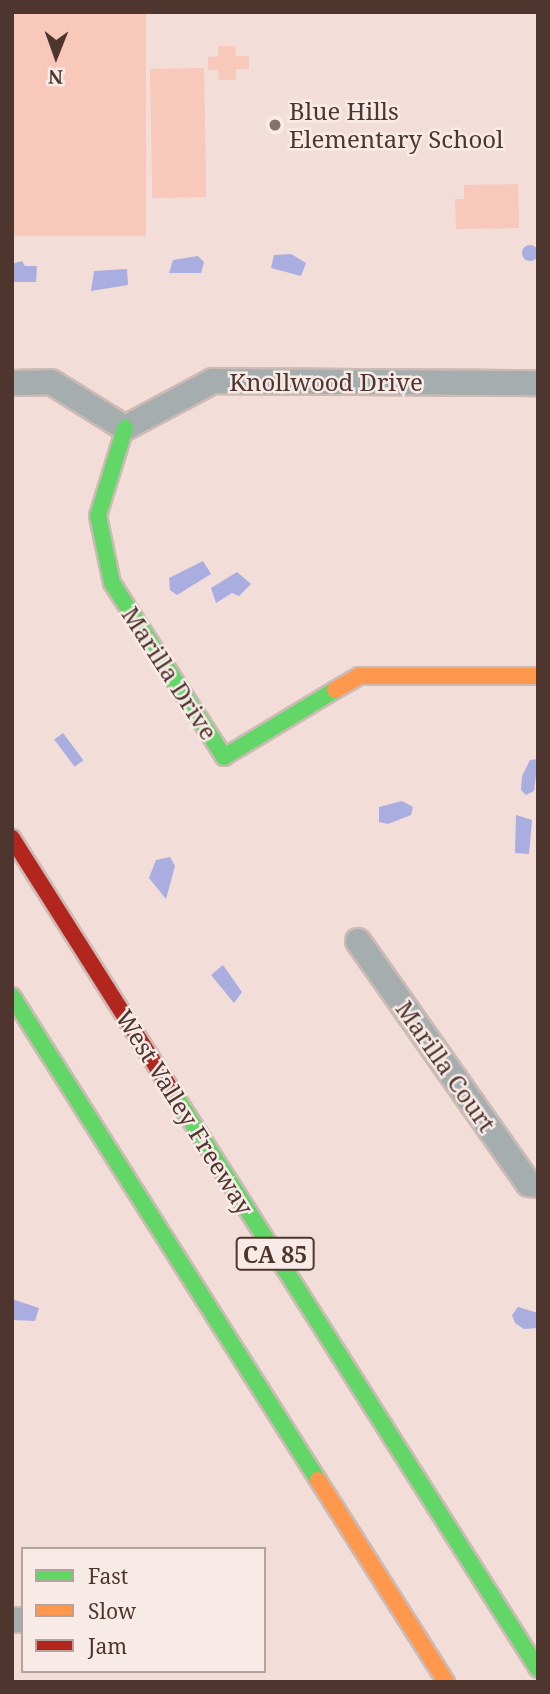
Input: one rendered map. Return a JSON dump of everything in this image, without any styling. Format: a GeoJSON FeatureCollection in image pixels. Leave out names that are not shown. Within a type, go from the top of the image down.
{"type":"FeatureCollection","features":[{"type":"Feature","properties":{"kind":"main road","name":"Marilla Drive"},"geometry":{"type":"LineString","coordinates":[[125,428],[98,516],[113,583],[224,757],[359,676],[538,676]]}},
{"type":"Feature","properties":{"kind":"main road","name":"West Valley Freeway"},"geometry":{"type":"LineString","coordinates":[[12,838],[538,1669]]}},
{"type":"Feature","properties":{"kind":"main road"},"geometry":{"type":"LineString","coordinates":[[12,996],[446,1682]]}},
{"type":"Feature","properties":{"kind":"street","name":"Knollwood Drive"},"geometry":{"type":"LineString","coordinates":[[125,428],[213,381],[538,383]]}},
{"type":"Feature","properties":{"kind":"street"},"geometry":{"type":"LineString","coordinates":[[12,383],[51,382],[125,428]]}},
{"type":"Feature","properties":{"kind":"street","name":"Marilla Court"},"geometry":{"type":"LineString","coordinates":[[358,941],[529,1184],[538,1185]]}},
{"type":"Feature","properties":{"kind":"shaded area"},"geometry":{"type":"Polygon","coordinates":[[[12,12],[146,12],[146,236],[12,236],[12,12]]]}},
{"type":"Feature","properties":{"kind":"shaded area"},"geometry":{"type":"Polygon","coordinates":[[[218,46],[235,46],[236,56],[249,56],[249,69],[236,69],[236,80],[219,80],[218,70],[208,70],[208,57],[218,56],[218,46]]]}},
{"type":"Feature","properties":{"kind":"shaded area"},"geometry":{"type":"Polygon","coordinates":[[[204,68],[206,197],[152,198],[150,69],[204,68]]]}},
{"type":"Feature","properties":{"kind":"shaded area"},"geometry":{"type":"Polygon","coordinates":[[[518,184],[519,228],[456,229],[455,199],[464,199],[464,185],[518,184]]]}},
{"type":"Feature","properties":{"kind":"water"},"geometry":{"type":"Polygon","coordinates":[[[527,245],[533,245],[538,253],[536,259],[527,261],[522,256],[522,250],[527,245]]]}},
{"type":"Feature","properties":{"kind":"water"},"geometry":{"type":"Polygon","coordinates":[[[291,254],[306,263],[301,276],[271,268],[274,255],[291,254]]]}},
{"type":"Feature","properties":{"kind":"water"},"geometry":{"type":"Polygon","coordinates":[[[198,256],[204,262],[201,273],[169,273],[173,260],[198,256]]]}},
{"type":"Feature","properties":{"kind":"water"},"geometry":{"type":"Polygon","coordinates":[[[22,261],[25,266],[37,266],[36,282],[12,282],[12,264],[22,261]]]}},
{"type":"Feature","properties":{"kind":"water"},"geometry":{"type":"Polygon","coordinates":[[[127,269],[128,285],[91,291],[94,271],[127,269]]]}},
{"type":"Feature","properties":{"kind":"water"},"geometry":{"type":"Polygon","coordinates":[[[203,561],[211,574],[177,595],[170,590],[169,578],[203,561]]]}},
{"type":"Feature","properties":{"kind":"water"},"geometry":{"type":"Polygon","coordinates":[[[237,572],[251,584],[239,596],[232,593],[216,603],[211,588],[237,572]]]}},
{"type":"Feature","properties":{"kind":"water"},"geometry":{"type":"Polygon","coordinates":[[[63,733],[83,760],[75,767],[54,740],[63,733]]]}},
{"type":"Feature","properties":{"kind":"water"},"geometry":{"type":"Polygon","coordinates":[[[538,759],[534,791],[526,795],[521,790],[522,776],[530,760],[538,759]]]}},
{"type":"Feature","properties":{"kind":"water"},"geometry":{"type":"Polygon","coordinates":[[[402,801],[413,807],[411,815],[388,824],[379,822],[379,807],[402,801]]]}},
{"type":"Feature","properties":{"kind":"water"},"geometry":{"type":"Polygon","coordinates":[[[516,815],[532,820],[529,854],[515,853],[516,815]]]}},
{"type":"Feature","properties":{"kind":"water"},"geometry":{"type":"Polygon","coordinates":[[[170,857],[175,866],[166,899],[149,878],[156,860],[170,857]]]}},
{"type":"Feature","properties":{"kind":"water"},"geometry":{"type":"Polygon","coordinates":[[[223,965],[242,992],[234,1003],[211,975],[223,965]]]}},
{"type":"Feature","properties":{"kind":"water"},"geometry":{"type":"Polygon","coordinates":[[[12,1299],[39,1308],[35,1321],[12,1320],[12,1299]]]}},
{"type":"Feature","properties":{"kind":"water"},"geometry":{"type":"Polygon","coordinates":[[[518,1307],[538,1313],[538,1328],[524,1329],[515,1323],[512,1315],[518,1307]]]}},
{"type":"Feature","properties":{"kind":"traffic: fast"},"geometry":{"type":"LineString","coordinates":[[125,428],[98,516],[112,583],[224,757],[335,690]]}},
{"type":"Feature","properties":{"kind":"traffic: fast"},"geometry":{"type":"LineString","coordinates":[[12,996],[318,1480]]}},
{"type":"Feature","properties":{"kind":"traffic: fast"},"geometry":{"type":"LineString","coordinates":[[174,1094],[538,1669]]}},
{"type":"Feature","properties":{"kind":"traffic: slow"},"geometry":{"type":"LineString","coordinates":[[335,690],[359,676],[538,676]]}},
{"type":"Feature","properties":{"kind":"traffic: slow"},"geometry":{"type":"LineString","coordinates":[[318,1480],[446,1682]]}},
{"type":"Feature","properties":{"kind":"traffic: jam"},"geometry":{"type":"LineString","coordinates":[[12,838],[174,1094]]}},
{"type":"Feature","properties":{"kind":"place","name":"Blue Hills Elementary School"},"geometry":{"type":"Point","coordinates":[275,125]}}]}
